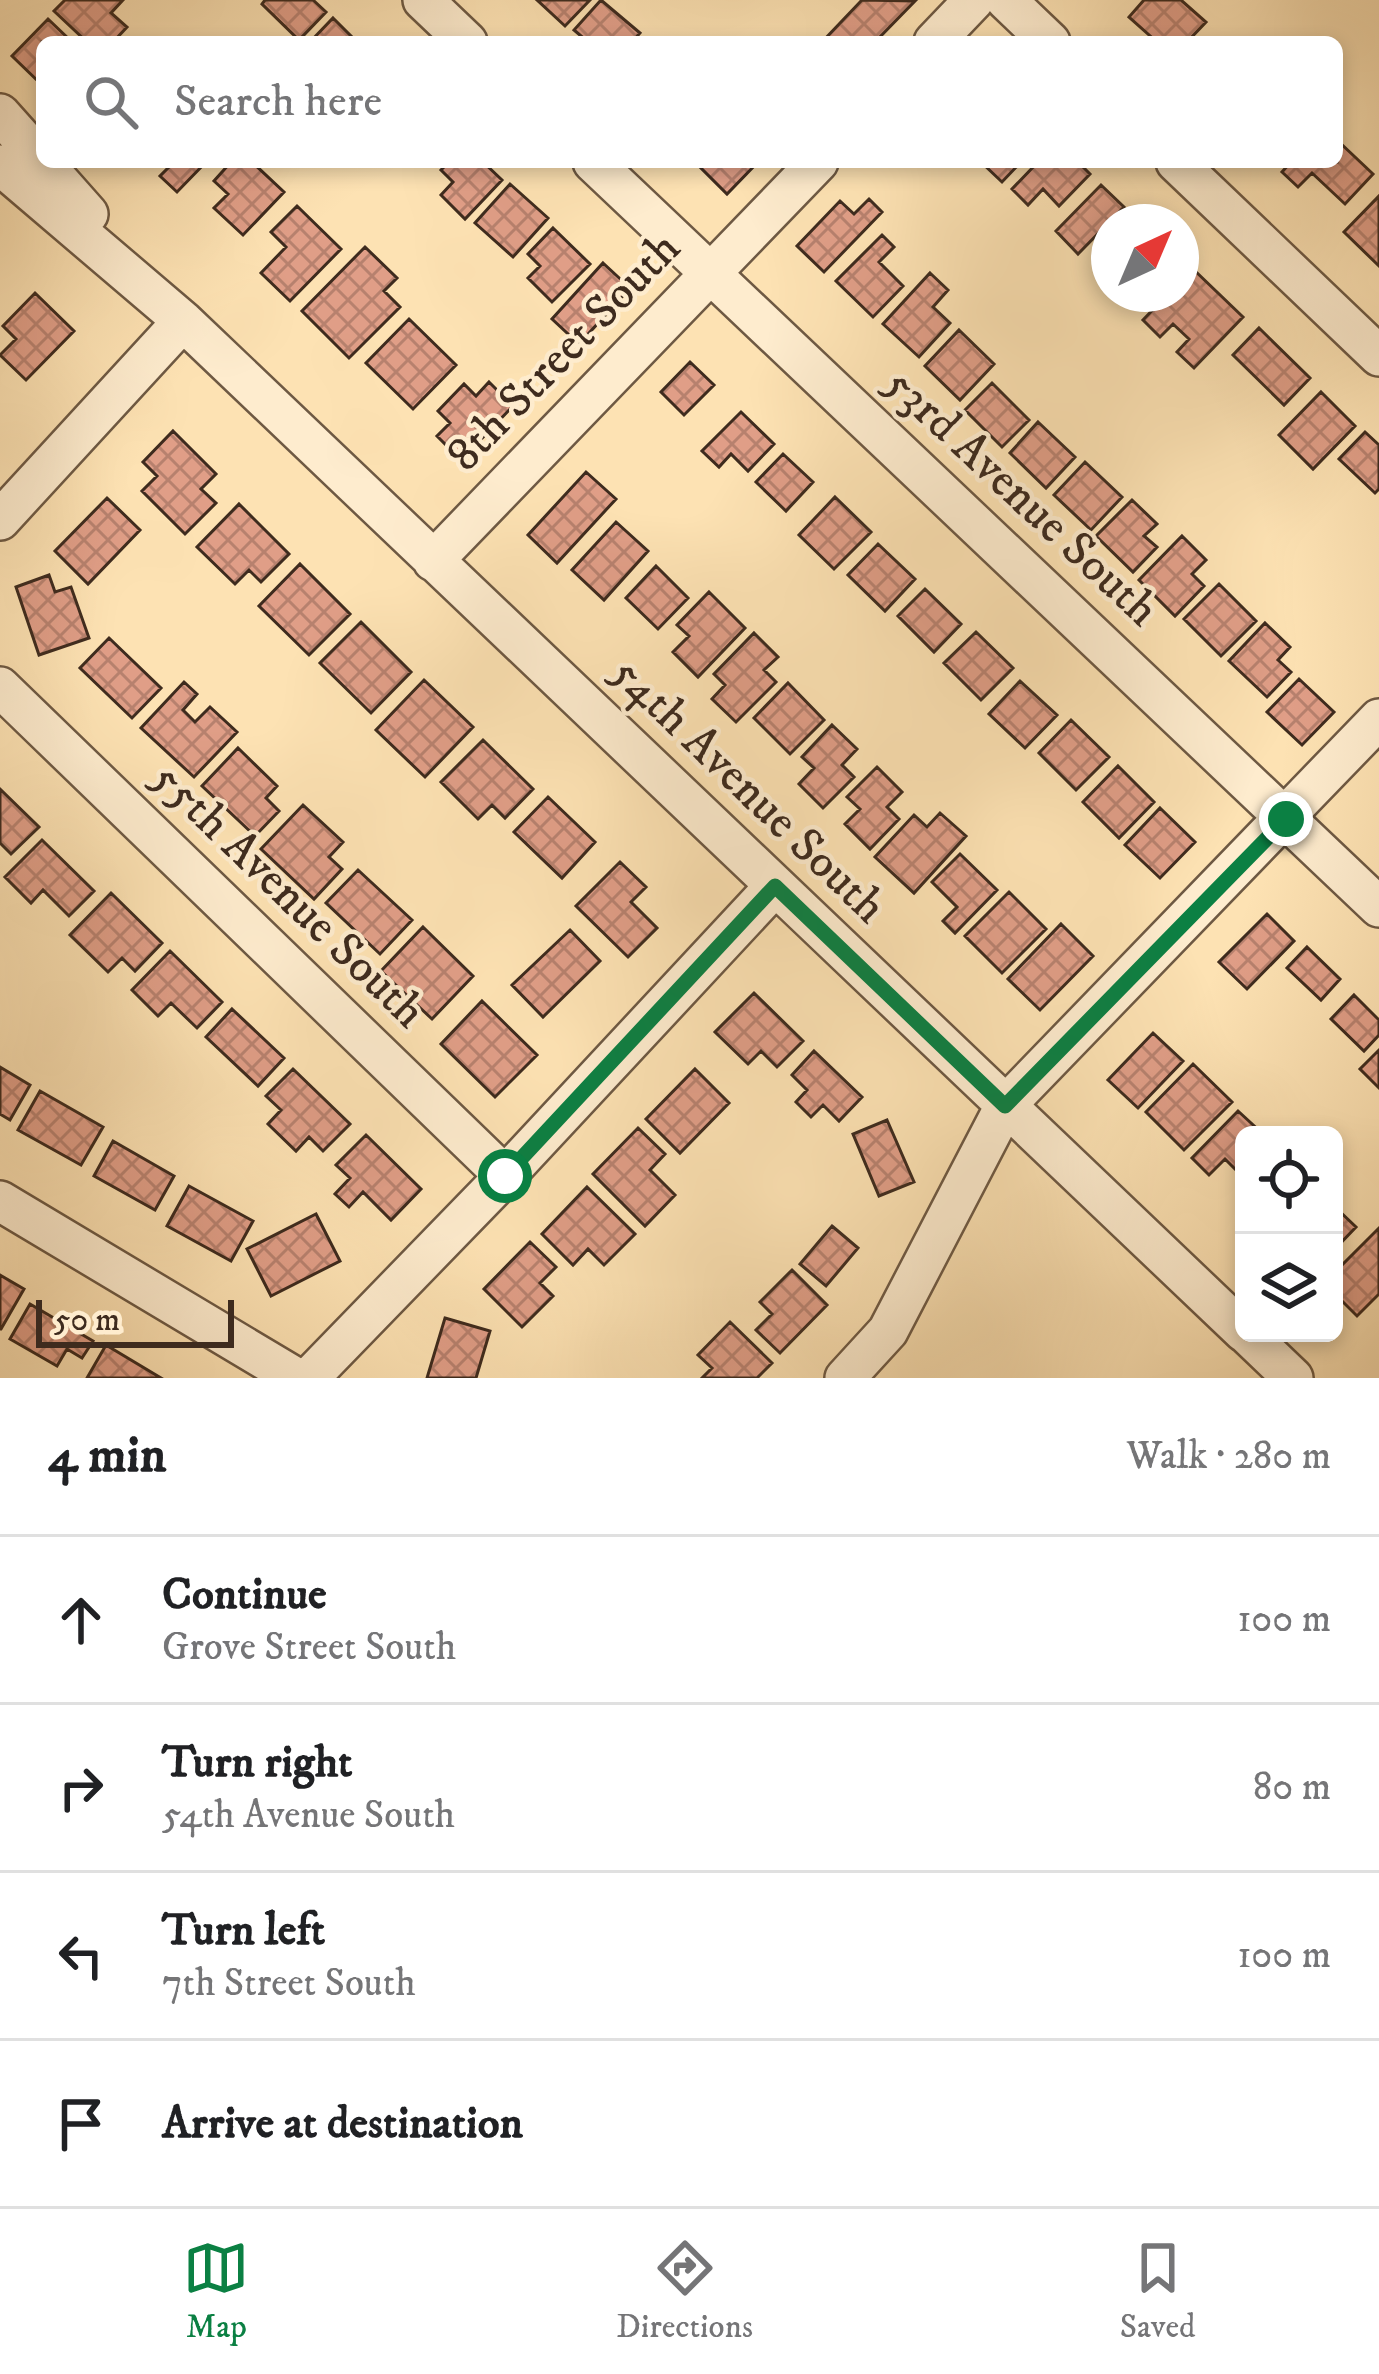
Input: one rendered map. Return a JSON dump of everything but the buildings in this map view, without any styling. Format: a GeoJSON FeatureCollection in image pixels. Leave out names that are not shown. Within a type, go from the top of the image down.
{"type":"FeatureCollection","features":[{"type":"Feature","properties":{"kind":"street"},"geometry":{"type":"LineString","coordinates":[[423,0],[461,36]]}},
{"type":"Feature","properties":{"kind":"street"},"geometry":{"type":"LineString","coordinates":[[940,36],[974,0]]}},
{"type":"Feature","properties":{"kind":"street"},"geometry":{"type":"LineString","coordinates":[[1006,0],[1044,36]]}},
{"type":"Feature","properties":{"kind":"street","name":"54th Avenue South"},"geometry":{"type":"LineString","coordinates":[[0,114],[36,155]]}},
{"type":"Feature","properties":{"kind":"street","name":"54th Avenue South"},"geometry":{"type":"LineString","coordinates":[[0,165],[183,321],[1235,1323]]}},
{"type":"Feature","properties":{"kind":"street","name":"54th Avenue South"},"geometry":{"type":"LineString","coordinates":[[47,168],[183,321]]}},
{"type":"Feature","properties":{"kind":"street","name":"53rd Avenue South"},"geometry":{"type":"LineString","coordinates":[[599,168],[1379,907]]}},
{"type":"Feature","properties":{"kind":"street","name":"8th Street South"},"geometry":{"type":"LineString","coordinates":[[434,561],[812,168]]}},
{"type":"Feature","properties":{"kind":"street"},"geometry":{"type":"LineString","coordinates":[[1182,168],[1379,356]]}},
{"type":"Feature","properties":{"kind":"street"},"geometry":{"type":"LineString","coordinates":[[0,520],[183,321]]}},
{"type":"Feature","properties":{"kind":"street","name":"55th Avenue South"},"geometry":{"type":"LineString","coordinates":[[0,687],[505,1176]]}},
{"type":"Feature","properties":{"kind":"street"},"geometry":{"type":"LineString","coordinates":[[845,1378],[888,1331],[1005,1106],[1379,719]]}},
{"type":"Feature","properties":{"kind":"street"},"geometry":{"type":"LineString","coordinates":[[309,1378],[775,886]]}},
{"type":"Feature","properties":{"kind":"street"},"geometry":{"type":"LineString","coordinates":[[0,1201],[296,1378]]}},
{"type":"Feature","properties":{"kind":"street","name":"54th Avenue South"},"geometry":{"type":"LineString","coordinates":[[1255,1342],[1293,1378]]}},
{"type":"Feature","properties":{"kind":"route"},"geometry":{"type":"LineString","coordinates":[[505,1176],[775,886],[1005,1106],[1286,819]]}}]}
